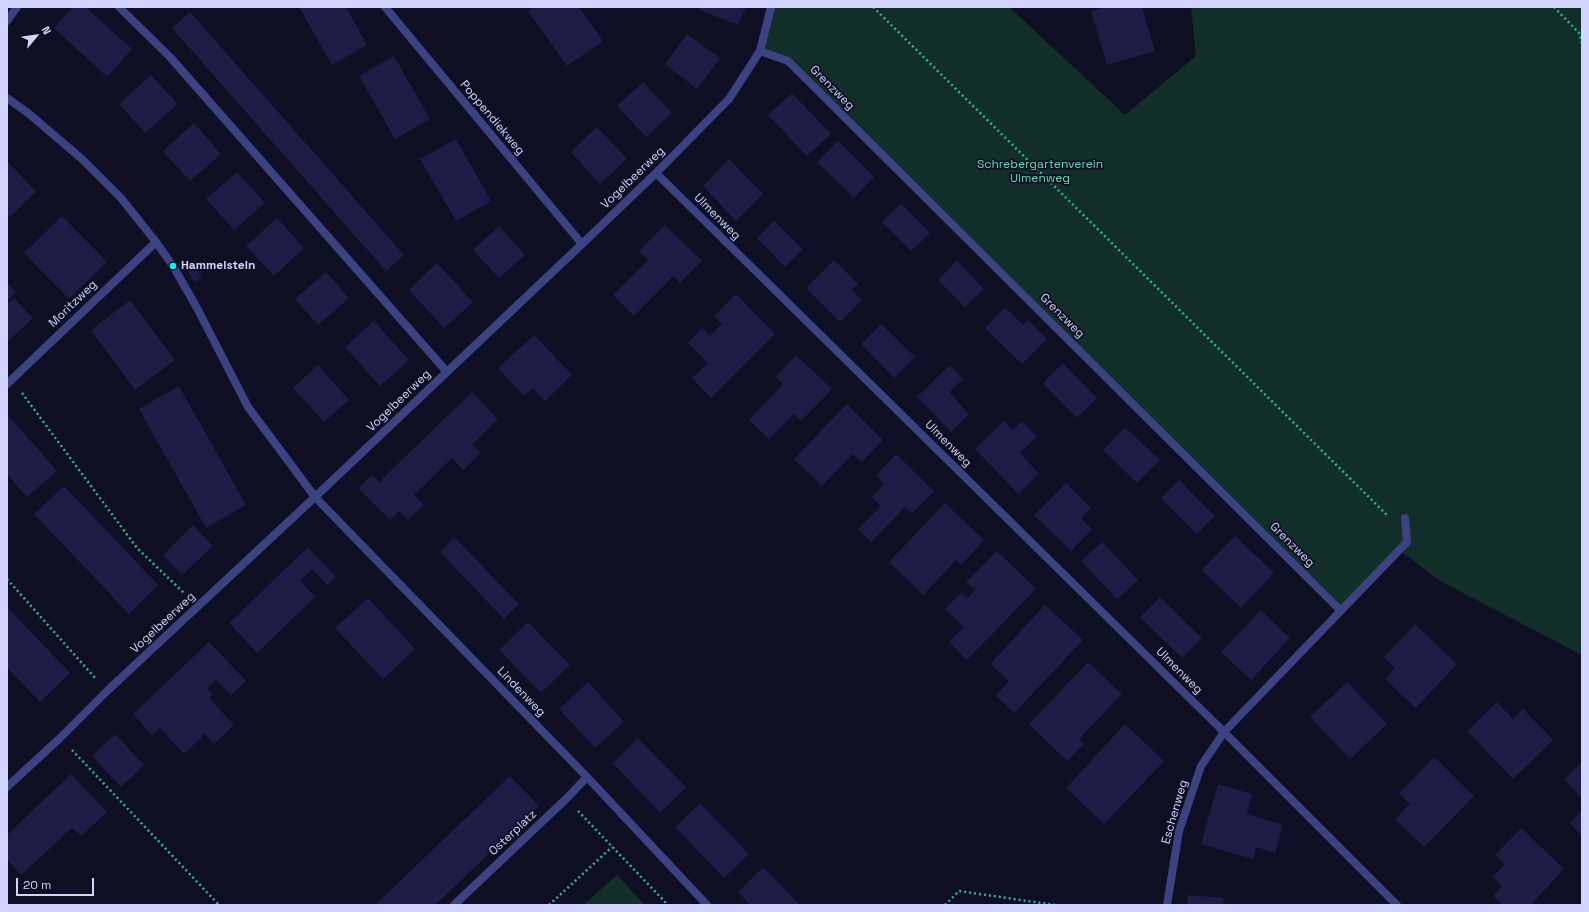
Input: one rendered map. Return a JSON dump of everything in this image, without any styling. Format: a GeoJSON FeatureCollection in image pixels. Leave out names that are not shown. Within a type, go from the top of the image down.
{"type":"FeatureCollection","features":[{"type":"Feature","properties":{"kind":"street"},"geometry":{"type":"LineString","coordinates":[[7,21],[17,7]]}},
{"type":"Feature","properties":{"kind":"street"},"geometry":{"type":"LineString","coordinates":[[119,7],[170,57],[447,372]]}},
{"type":"Feature","properties":{"kind":"street","name":"Poppendiekweg"},"geometry":{"type":"LineString","coordinates":[[385,7],[582,244]]}},
{"type":"Feature","properties":{"kind":"street","name":"Vogelbeerweg"},"geometry":{"type":"LineString","coordinates":[[7,788],[107,691],[315,497],[582,244],[656,173],[729,99],[760,51],[771,7]]}},
{"type":"Feature","properties":{"kind":"street","name":"Grenzweg"},"geometry":{"type":"LineString","coordinates":[[760,51],[788,61],[1340,610]]}},
{"type":"Feature","properties":{"kind":"street"},"geometry":{"type":"LineString","coordinates":[[7,98],[28,113],[82,159],[121,198],[156,242],[173,266],[197,308],[248,407],[315,497]]}},
{"type":"Feature","properties":{"kind":"street","name":"Ulmenweg"},"geometry":{"type":"LineString","coordinates":[[656,173],[1224,732],[1397,905]]}},
{"type":"Feature","properties":{"kind":"street","name":"Moritzweg"},"geometry":{"type":"LineString","coordinates":[[9,382],[156,242]]}},
{"type":"Feature","properties":{"kind":"street","name":"Lindenweg"},"geometry":{"type":"LineString","coordinates":[[315,497],[587,777],[707,905]]}},
{"type":"Feature","properties":{"kind":"street"},"geometry":{"type":"LineString","coordinates":[[1224,732],[1407,542],[1405,518]]}},
{"type":"Feature","properties":{"kind":"street","name":"Eschenweg"},"geometry":{"type":"LineString","coordinates":[[1166,905],[1179,831],[1201,766],[1224,732]]}},
{"type":"Feature","properties":{"kind":"street","name":"Osterplatz"},"geometry":{"type":"LineString","coordinates":[[454,905],[566,799],[587,777]]}},
{"type":"Feature","properties":{"kind":"path"},"geometry":{"type":"LineString","coordinates":[[873,7],[1406,533]]}},
{"type":"Feature","properties":{"kind":"path"},"geometry":{"type":"LineString","coordinates":[[1554,7],[1580,34],[1582,44]]}},
{"type":"Feature","properties":{"kind":"path"},"geometry":{"type":"LineString","coordinates":[[9,382],[137,548],[198,607]]}},
{"type":"Feature","properties":{"kind":"path"},"geometry":{"type":"LineString","coordinates":[[7,579],[107,691]]}},
{"type":"Feature","properties":{"kind":"path"},"geometry":{"type":"LineString","coordinates":[[60,738],[219,905]]}},
{"type":"Feature","properties":{"kind":"path"},"geometry":{"type":"LineString","coordinates":[[566,799],[668,905]]}},
{"type":"Feature","properties":{"kind":"path"},"geometry":{"type":"LineString","coordinates":[[548,905],[612,846]]}},
{"type":"Feature","properties":{"kind":"path"},"geometry":{"type":"LineString","coordinates":[[945,905],[959,891],[1055,905]]}},
{"type":"Feature","properties":{"kind":"green space","name":"Schrebergartenverein Ulmenweg"},"geometry":{"type":"Polygon","coordinates":[[[771,7],[1009,7],[1125,115],[1196,56],[1191,7],[1582,7],[1582,655],[1442,582],[1399,550],[1340,610],[788,61],[760,51],[771,7]]]}},
{"type":"Feature","properties":{"kind":"green space"},"geometry":{"type":"Polygon","coordinates":[[[617,875],[645,905],[583,905],[617,875]]]}},
{"type":"Feature","properties":{"kind":"building"},"geometry":{"type":"Polygon","coordinates":[[[73,7],[85,7],[132,49],[107,77],[54,28],[73,7]]]}},
{"type":"Feature","properties":{"kind":"building"},"geometry":{"type":"Polygon","coordinates":[[[299,7],[346,7],[367,45],[332,65],[299,7]]]}},
{"type":"Feature","properties":{"kind":"building"},"geometry":{"type":"Polygon","coordinates":[[[533,7],[579,7],[603,41],[567,66],[528,11],[533,7]]]}},
{"type":"Feature","properties":{"kind":"building"},"geometry":{"type":"Polygon","coordinates":[[[701,7],[746,7],[738,25],[700,10],[701,7]]]}},
{"type":"Feature","properties":{"kind":"building"},"geometry":{"type":"Polygon","coordinates":[[[1105,7],[1142,7],[1155,51],[1107,65],[1091,11],[1105,7]]]}},
{"type":"Feature","properties":{"kind":"building"},"geometry":{"type":"Polygon","coordinates":[[[190,12],[404,255],[386,271],[172,28],[190,12]]]}},
{"type":"Feature","properties":{"kind":"building"},"geometry":{"type":"Polygon","coordinates":[[[687,34],[720,58],[697,89],[665,64],[687,34]]]}},
{"type":"Feature","properties":{"kind":"building"},"geometry":{"type":"Polygon","coordinates":[[[394,56],[430,119],[395,139],[359,76],[394,56]]]}},
{"type":"Feature","properties":{"kind":"building"},"geometry":{"type":"Polygon","coordinates":[[[151,75],[178,104],[145,133],[119,104],[151,75]]]}},
{"type":"Feature","properties":{"kind":"building"},"geometry":{"type":"Polygon","coordinates":[[[643,82],[672,113],[646,137],[617,106],[643,82]]]}},
{"type":"Feature","properties":{"kind":"building"},"geometry":{"type":"Polygon","coordinates":[[[792,93],[831,134],[807,156],[768,115],[792,93]]]}},
{"type":"Feature","properties":{"kind":"building"},"geometry":{"type":"Polygon","coordinates":[[[194,123],[221,154],[190,181],[163,151],[194,123]]]}},
{"type":"Feature","properties":{"kind":"building"},"geometry":{"type":"Polygon","coordinates":[[[597,127],[627,159],[600,184],[571,152],[597,127]]]}},
{"type":"Feature","properties":{"kind":"building"},"geometry":{"type":"Polygon","coordinates":[[[456,139],[491,201],[456,221],[420,159],[456,139]]]}},
{"type":"Feature","properties":{"kind":"building"},"geometry":{"type":"Polygon","coordinates":[[[838,141],[874,177],[854,198],[817,162],[838,141]]]}},
{"type":"Feature","properties":{"kind":"building"},"geometry":{"type":"Polygon","coordinates":[[[729,159],[763,194],[736,221],[703,186],[729,159]]]}},
{"type":"Feature","properties":{"kind":"building"},"geometry":{"type":"Polygon","coordinates":[[[7,161],[36,192],[10,217],[7,214],[7,161]]]}},
{"type":"Feature","properties":{"kind":"building"},"geometry":{"type":"Polygon","coordinates":[[[237,172],[265,203],[234,230],[206,199],[237,172]]]}},
{"type":"Feature","properties":{"kind":"building"},"geometry":{"type":"Polygon","coordinates":[[[901,203],[930,233],[911,251],[882,222],[901,203]]]}},
{"type":"Feature","properties":{"kind":"building"},"geometry":{"type":"Polygon","coordinates":[[[62,216],[107,262],[69,299],[24,253],[62,216]]]}},
{"type":"Feature","properties":{"kind":"building"},"geometry":{"type":"Polygon","coordinates":[[[277,218],[304,248],[274,276],[246,246],[277,218]]]}},
{"type":"Feature","properties":{"kind":"building"},"geometry":{"type":"Polygon","coordinates":[[[774,221],[803,249],[785,267],[757,238],[774,221]]]}},
{"type":"Feature","properties":{"kind":"building"},"geometry":{"type":"Polygon","coordinates":[[[665,225],[702,261],[680,283],[673,276],[634,316],[613,295],[648,260],[639,251],[665,225]]]}},
{"type":"Feature","properties":{"kind":"building"},"geometry":{"type":"Polygon","coordinates":[[[499,226],[525,255],[499,278],[473,250],[499,226]]]}},
{"type":"Feature","properties":{"kind":"building"},"geometry":{"type":"Polygon","coordinates":[[[834,260],[858,284],[852,290],[862,300],[840,322],[806,288],[834,260]]]}},
{"type":"Feature","properties":{"kind":"building"},"geometry":{"type":"Polygon","coordinates":[[[957,261],[984,289],[965,307],[938,280],[957,261]]]}},
{"type":"Feature","properties":{"kind":"building"},"geometry":{"type":"Polygon","coordinates":[[[437,263],[473,302],[444,328],[409,290],[437,263]]]}},
{"type":"Feature","properties":{"kind":"building"},"geometry":{"type":"Polygon","coordinates":[[[194,264],[202,278],[194,282],[186,268],[194,264]]]}},
{"type":"Feature","properties":{"kind":"building"},"geometry":{"type":"Polygon","coordinates":[[[326,272],[349,298],[318,325],[295,299],[326,272]]]}},
{"type":"Feature","properties":{"kind":"building"},"geometry":{"type":"Polygon","coordinates":[[[7,283],[16,292],[7,301],[7,283]]]}},
{"type":"Feature","properties":{"kind":"building"},"geometry":{"type":"Polygon","coordinates":[[[736,294],[775,334],[711,398],[692,378],[708,363],[688,343],[702,328],[710,336],[722,324],[714,316],[736,294]]]}},
{"type":"Feature","properties":{"kind":"building"},"geometry":{"type":"Polygon","coordinates":[[[14,298],[33,318],[7,342],[7,304],[14,298]]]}},
{"type":"Feature","properties":{"kind":"building"},"geometry":{"type":"Polygon","coordinates":[[[130,300],[175,360],[135,390],[91,330],[130,300]]]}},
{"type":"Feature","properties":{"kind":"building"},"geometry":{"type":"Polygon","coordinates":[[[1005,307],[1023,325],[1028,320],[1047,339],[1022,364],[985,328],[1005,307]]]}},
{"type":"Feature","properties":{"kind":"building"},"geometry":{"type":"Polygon","coordinates":[[[374,321],[409,360],[380,386],[345,347],[374,321]]]}},
{"type":"Feature","properties":{"kind":"building"},"geometry":{"type":"Polygon","coordinates":[[[881,324],[915,357],[894,378],[861,344],[881,324]]]}},
{"type":"Feature","properties":{"kind":"building"},"geometry":{"type":"Polygon","coordinates":[[[534,335],[572,375],[545,401],[533,388],[524,396],[498,368],[534,335]]]}},
{"type":"Feature","properties":{"kind":"building"},"geometry":{"type":"Polygon","coordinates":[[[796,355],[832,389],[801,421],[794,414],[769,439],[749,420],[783,384],[775,377],[796,355]]]}},
{"type":"Feature","properties":{"kind":"building"},"geometry":{"type":"Polygon","coordinates":[[[1063,363],[1097,398],[1077,418],[1043,383],[1063,363]]]}},
{"type":"Feature","properties":{"kind":"building"},"geometry":{"type":"Polygon","coordinates":[[[318,365],[349,400],[324,422],[293,388],[318,365]]]}},
{"type":"Feature","properties":{"kind":"building"},"geometry":{"type":"Polygon","coordinates":[[[950,365],[963,379],[949,392],[969,414],[951,432],[917,397],[950,365]]]}},
{"type":"Feature","properties":{"kind":"building"},"geometry":{"type":"Polygon","coordinates":[[[179,386],[246,505],[206,528],[139,409],[179,386]]]}},
{"type":"Feature","properties":{"kind":"building"},"geometry":{"type":"Polygon","coordinates":[[[472,392],[498,419],[472,445],[481,453],[463,470],[452,458],[414,495],[424,505],[408,520],[399,511],[390,520],[358,488],[372,475],[379,482],[472,392]]]}},
{"type":"Feature","properties":{"kind":"building"},"geometry":{"type":"Polygon","coordinates":[[[847,404],[883,440],[862,462],[853,454],[822,486],[794,459],[847,404]]]}},
{"type":"Feature","properties":{"kind":"building"},"geometry":{"type":"Polygon","coordinates":[[[7,414],[57,471],[27,497],[7,474],[7,414]]]}},
{"type":"Feature","properties":{"kind":"building"},"geometry":{"type":"Polygon","coordinates":[[[1004,421],[1013,430],[1022,421],[1037,437],[1020,453],[1039,474],[1018,494],[975,449],[1004,421]]]}},
{"type":"Feature","properties":{"kind":"building"},"geometry":{"type":"Polygon","coordinates":[[[1125,427],[1160,460],[1137,483],[1103,450],[1125,427]]]}},
{"type":"Feature","properties":{"kind":"building"},"geometry":{"type":"Polygon","coordinates":[[[896,454],[934,491],[912,513],[905,507],[871,542],[858,529],[881,506],[872,497],[884,484],[876,475],[896,454]]]}},
{"type":"Feature","properties":{"kind":"building"},"geometry":{"type":"Polygon","coordinates":[[[1179,480],[1215,516],[1197,534],[1161,498],[1179,480]]]}},
{"type":"Feature","properties":{"kind":"building"},"geometry":{"type":"Polygon","coordinates":[[[1066,483],[1091,508],[1081,518],[1092,529],[1071,551],[1034,515],[1066,483]]]}},
{"type":"Feature","properties":{"kind":"building"},"geometry":{"type":"Polygon","coordinates":[[[64,486],[158,585],[129,614],[34,514],[64,486]]]}},
{"type":"Feature","properties":{"kind":"building"},"geometry":{"type":"Polygon","coordinates":[[[945,503],[984,540],[961,565],[956,560],[923,595],[889,562],[945,503]]]}},
{"type":"Feature","properties":{"kind":"building"},"geometry":{"type":"Polygon","coordinates":[[[193,525],[213,546],[182,575],[163,555],[193,525]]]}},
{"type":"Feature","properties":{"kind":"building"},"geometry":{"type":"Polygon","coordinates":[[[1235,536],[1274,573],[1241,608],[1202,570],[1235,536]]]}},
{"type":"Feature","properties":{"kind":"building"},"geometry":{"type":"Polygon","coordinates":[[[454,537],[519,604],[504,619],[440,552],[454,537]]]}},
{"type":"Feature","properties":{"kind":"building"},"geometry":{"type":"Polygon","coordinates":[[[1102,542],[1138,580],[1117,599],[1081,561],[1102,542]]]}},
{"type":"Feature","properties":{"kind":"building"},"geometry":{"type":"Polygon","coordinates":[[[308,547],[336,577],[327,585],[312,569],[300,581],[315,597],[257,653],[229,623],[308,547]]]}},
{"type":"Feature","properties":{"kind":"building"},"geometry":{"type":"Polygon","coordinates":[[[997,551],[1036,589],[967,660],[949,642],[964,627],[945,609],[961,593],[967,598],[975,590],[966,582],[997,551]]]}},
{"type":"Feature","properties":{"kind":"building"},"geometry":{"type":"Polygon","coordinates":[[[1160,597],[1202,638],[1182,658],[1140,617],[1160,597]]]}},
{"type":"Feature","properties":{"kind":"building"},"geometry":{"type":"Polygon","coordinates":[[[368,598],[415,649],[383,679],[335,628],[368,598]]]}},
{"type":"Feature","properties":{"kind":"building"},"geometry":{"type":"Polygon","coordinates":[[[1045,605],[1083,640],[1014,713],[996,696],[1009,681],[990,664],[1045,605]]]}},
{"type":"Feature","properties":{"kind":"building"},"geometry":{"type":"Polygon","coordinates":[[[7,607],[70,673],[40,702],[7,667],[7,607]]]}},
{"type":"Feature","properties":{"kind":"building"},"geometry":{"type":"Polygon","coordinates":[[[1261,610],[1290,638],[1251,680],[1221,652],[1261,610]]]}},
{"type":"Feature","properties":{"kind":"building"},"geometry":{"type":"Polygon","coordinates":[[[528,622],[570,665],[541,693],[499,650],[528,622]]]}},
{"type":"Feature","properties":{"kind":"building"},"geometry":{"type":"Polygon","coordinates":[[[1415,624],[1457,664],[1416,708],[1385,679],[1395,668],[1384,657],[1415,624]]]}},
{"type":"Feature","properties":{"kind":"building"},"geometry":{"type":"Polygon","coordinates":[[[209,642],[246,681],[231,695],[216,680],[207,688],[213,694],[209,698],[234,725],[214,744],[205,734],[184,754],[160,728],[152,735],[133,714],[209,642]]]}},
{"type":"Feature","properties":{"kind":"building"},"geometry":{"type":"Polygon","coordinates":[[[1088,662],[1122,694],[1079,739],[1084,744],[1067,761],[1029,724],[1088,662]]]}},
{"type":"Feature","properties":{"kind":"building"},"geometry":{"type":"Polygon","coordinates":[[[588,682],[624,722],[595,748],[559,709],[588,682]]]}},
{"type":"Feature","properties":{"kind":"building"},"geometry":{"type":"Polygon","coordinates":[[[1347,682],[1387,724],[1350,759],[1310,717],[1347,682]]]}},
{"type":"Feature","properties":{"kind":"building"},"geometry":{"type":"Polygon","coordinates":[[[1497,702],[1513,719],[1523,709],[1553,740],[1513,779],[1467,731],[1497,702]]]}},
{"type":"Feature","properties":{"kind":"building"},"geometry":{"type":"Polygon","coordinates":[[[1125,724],[1164,761],[1104,824],[1066,788],[1125,724]]]}},
{"type":"Feature","properties":{"kind":"building"},"geometry":{"type":"Polygon","coordinates":[[[115,734],[144,765],[121,787],[92,756],[115,734]]]}},
{"type":"Feature","properties":{"kind":"building"},"geometry":{"type":"Polygon","coordinates":[[[638,738],[686,787],[660,813],[613,763],[638,738]]]}},
{"type":"Feature","properties":{"kind":"building"},"geometry":{"type":"Polygon","coordinates":[[[1434,757],[1474,796],[1424,847],[1395,819],[1410,804],[1399,793],[1434,757]]]}},
{"type":"Feature","properties":{"kind":"building"},"geometry":{"type":"Polygon","coordinates":[[[1582,762],[1582,798],[1564,779],[1582,762]]]}},
{"type":"Feature","properties":{"kind":"building"},"geometry":{"type":"Polygon","coordinates":[[[71,774],[107,812],[81,836],[72,828],[21,875],[7,859],[7,835],[71,774]]]}},
{"type":"Feature","properties":{"kind":"building"},"geometry":{"type":"Polygon","coordinates":[[[510,776],[539,806],[435,905],[375,905],[510,776]]]}},
{"type":"Feature","properties":{"kind":"building"},"geometry":{"type":"Polygon","coordinates":[[[1218,784],[1252,794],[1247,814],[1283,825],[1275,853],[1256,847],[1253,859],[1201,844],[1218,784]]]}},
{"type":"Feature","properties":{"kind":"building"},"geometry":{"type":"Polygon","coordinates":[[[700,803],[749,854],[724,878],[675,827],[700,803]]]}},
{"type":"Feature","properties":{"kind":"building"},"geometry":{"type":"Polygon","coordinates":[[[1582,811],[1582,836],[1570,823],[1582,811]]]}},
{"type":"Feature","properties":{"kind":"building"},"geometry":{"type":"Polygon","coordinates":[[[1521,828],[1564,869],[1531,905],[1503,905],[1493,896],[1502,886],[1493,877],[1505,864],[1495,855],[1521,828]]]}},
{"type":"Feature","properties":{"kind":"building"},"geometry":{"type":"Polygon","coordinates":[[[763,867],[800,905],[750,905],[738,892],[763,867]]]}},
{"type":"Feature","properties":{"kind":"building"},"geometry":{"type":"Polygon","coordinates":[[[1188,895],[1224,898],[1223,905],[1187,905],[1188,895]]]}},
{"type":"Feature","properties":{"kind":"place","name":"Hammelstein"},"geometry":{"type":"Point","coordinates":[173,266]}}]}
